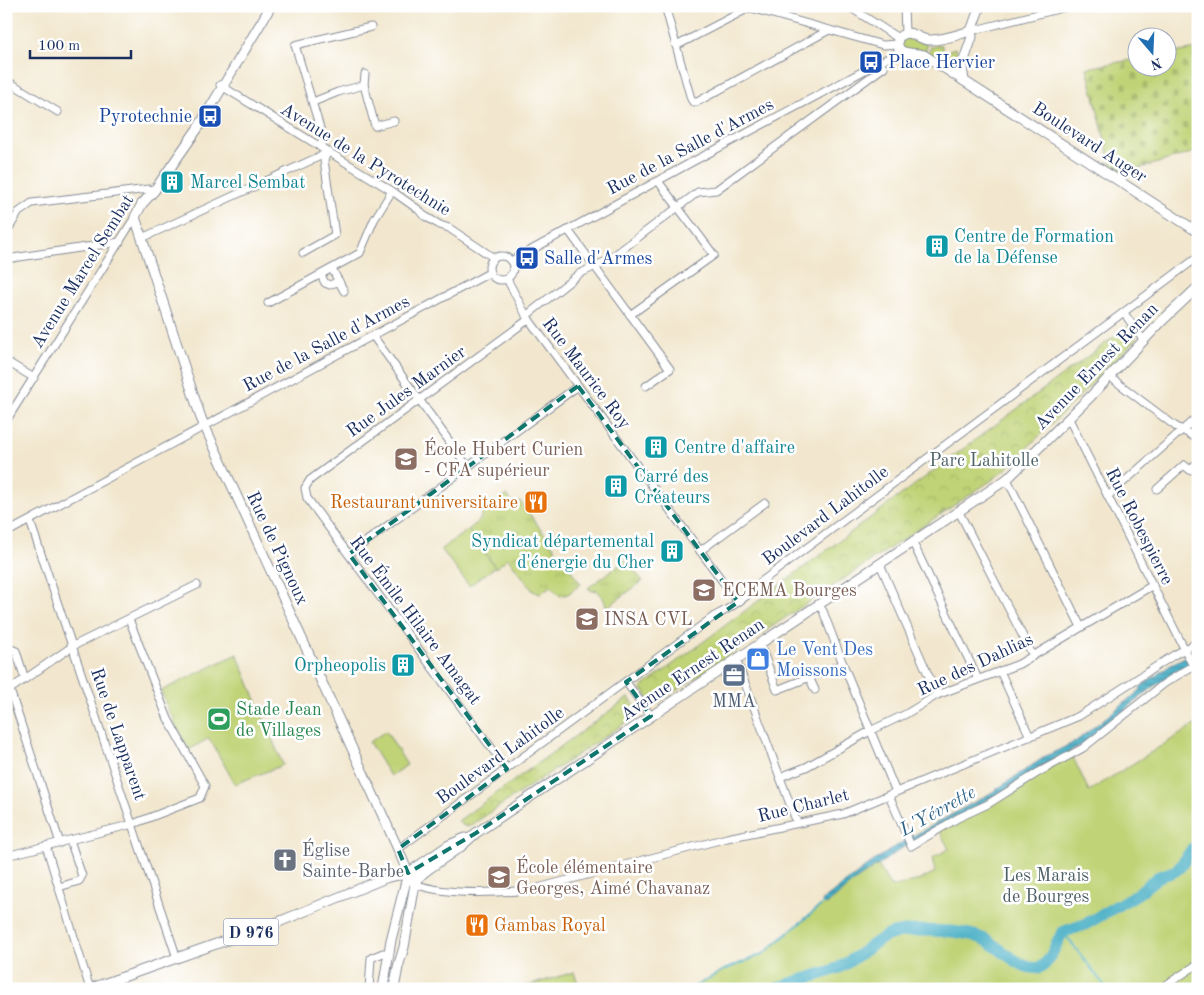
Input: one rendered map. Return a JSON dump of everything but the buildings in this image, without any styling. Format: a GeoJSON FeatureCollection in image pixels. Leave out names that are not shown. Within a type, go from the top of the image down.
{"type":"FeatureCollection","features":[{"type":"Feature","properties":{"kind":"main road"},"geometry":{"type":"LineString","coordinates":[[221,86],[265,6]]}},
{"type":"Feature","properties":{"kind":"main road"},"geometry":{"type":"LineString","coordinates":[[221,86],[271,6]]}},
{"type":"Feature","properties":{"kind":"main road"},"geometry":{"type":"LineString","coordinates":[[964,81],[962,66],[980,6]]}},
{"type":"Feature","properties":{"kind":"main road"},"geometry":{"type":"LineString","coordinates":[[900,38],[911,33],[929,41],[971,31]]}},
{"type":"Feature","properties":{"kind":"main road"},"geometry":{"type":"LineString","coordinates":[[942,67],[951,69],[960,64],[966,55],[966,43],[963,37],[956,35]]}},
{"type":"Feature","properties":{"kind":"main road","name":"Boulevard Auger"},"geometry":{"type":"LineString","coordinates":[[900,38],[1198,232]]}},
{"type":"Feature","properties":{"kind":"main road","name":"Avenue Marcel Sembat"},"geometry":{"type":"LineString","coordinates":[[135,217],[142,204],[198,128],[221,86]]}},
{"type":"Feature","properties":{"kind":"main road","name":"Rue de Pignoux"},"geometry":{"type":"LineString","coordinates":[[135,217],[204,426],[408,873],[415,884]]}},
{"type":"Feature","properties":{"kind":"main road","name":"Avenue Ernest Renan"},"geometry":{"type":"LineString","coordinates":[[408,873],[449,845],[476,833],[1007,479],[1110,377],[1196,287]]}},
{"type":"Feature","properties":{"kind":"main road","name":"Avenue Ernest Renan"},"geometry":{"type":"LineString","coordinates":[[398,966],[404,947],[415,884],[420,875],[475,838],[476,833]]}},
{"type":"Feature","properties":{"kind":"main road"},"geometry":{"type":"LineString","coordinates":[[408,873],[420,875]]}},
{"type":"Feature","properties":{"kind":"main road"},"geometry":{"type":"LineString","coordinates":[[383,989],[388,954],[408,873]]}},
{"type":"Feature","properties":{"kind":"main road"},"geometry":{"type":"LineString","coordinates":[[394,989],[398,966],[397,953],[408,892],[408,873]]}},
{"type":"Feature","properties":{"kind":"main road","name":"D 976"},"geometry":{"type":"LineString","coordinates":[[90,989],[281,921],[388,877],[408,873]]}},
{"type":"Feature","properties":{"kind":"street"},"geometry":{"type":"LineString","coordinates":[[665,6],[693,102],[829,30]]}},
{"type":"Feature","properties":{"kind":"street"},"geometry":{"type":"LineString","coordinates":[[848,6],[900,38]]}},
{"type":"Feature","properties":{"kind":"street"},"geometry":{"type":"LineString","coordinates":[[900,38],[904,6]]}},
{"type":"Feature","properties":{"kind":"street"},"geometry":{"type":"LineString","coordinates":[[971,31],[1070,6]]}},
{"type":"Feature","properties":{"kind":"street"},"geometry":{"type":"LineString","coordinates":[[676,46],[746,7],[883,45],[900,38]]}},
{"type":"Feature","properties":{"kind":"street"},"geometry":{"type":"LineString","coordinates":[[303,253],[336,235],[324,160],[323,138],[295,45],[371,27]]}},
{"type":"Feature","properties":{"kind":"street","name":"Rue de la Salle d'Armes"},"geometry":{"type":"LineString","coordinates":[[511,262],[658,180],[885,59],[900,38]]}},
{"type":"Feature","properties":{"kind":"street","name":"Rue Jules Marnier"},"geometry":{"type":"LineString","coordinates":[[305,488],[310,480],[419,400],[527,317],[579,274],[608,260],[698,192],[716,190],[884,67]]}},
{"type":"Feature","properties":{"kind":"street"},"geometry":{"type":"LineString","coordinates":[[365,74],[364,85],[375,126],[394,121]]}},
{"type":"Feature","properties":{"kind":"street"},"geometry":{"type":"LineString","coordinates":[[6,80],[58,112]]}},
{"type":"Feature","properties":{"kind":"street"},"geometry":{"type":"LineString","coordinates":[[313,102],[338,92],[364,85]]}},
{"type":"Feature","properties":{"kind":"street","name":"Avenue de la Pyrotechnie"},"geometry":{"type":"LineString","coordinates":[[221,86],[392,191],[420,210],[423,215],[449,228],[494,258]]}},
{"type":"Feature","properties":{"kind":"street"},"geometry":{"type":"LineString","coordinates":[[142,238],[324,151]]}},
{"type":"Feature","properties":{"kind":"street"},"geometry":{"type":"LineString","coordinates":[[630,315],[714,255],[658,180]]}},
{"type":"Feature","properties":{"kind":"street"},"geometry":{"type":"LineString","coordinates":[[6,233],[19,212],[32,204],[152,190]]}},
{"type":"Feature","properties":{"kind":"street"},"geometry":{"type":"LineString","coordinates":[[268,303],[360,253],[374,220],[392,191]]}},
{"type":"Feature","properties":{"kind":"street","name":"Avenue Marcel Sembat"},"geometry":{"type":"LineString","coordinates":[[6,421],[135,217]]}},
{"type":"Feature","properties":{"kind":"street"},"geometry":{"type":"LineString","coordinates":[[568,230],[670,369],[646,386]]}},
{"type":"Feature","properties":{"kind":"street"},"geometry":{"type":"LineString","coordinates":[[6,259],[120,242]]}},
{"type":"Feature","properties":{"kind":"street"},"geometry":{"type":"LineString","coordinates":[[503,256],[511,262],[513,271],[507,279],[500,280],[494,278],[490,273],[490,262],[494,258],[503,256]]}},
{"type":"Feature","properties":{"kind":"street","name":"Boulevard Lahitolle"},"geometry":{"type":"LineString","coordinates":[[398,849],[713,617],[753,591],[762,581],[1196,258]]}},
{"type":"Feature","properties":{"kind":"street"},"geometry":{"type":"LineString","coordinates":[[332,269],[344,291]]}},
{"type":"Feature","properties":{"kind":"street","name":"Rue de la Salle d'Armes"},"geometry":{"type":"LineString","coordinates":[[6,533],[490,273]]}},
{"type":"Feature","properties":{"kind":"street"},"geometry":{"type":"LineString","coordinates":[[320,275],[325,283],[330,285],[339,281]]}},
{"type":"Feature","properties":{"kind":"street","name":"Rue Maurice Roy"},"geometry":{"type":"LineString","coordinates":[[507,279],[527,317],[738,602]]}},
{"type":"Feature","properties":{"kind":"street"},"geometry":{"type":"LineString","coordinates":[[1124,313],[1144,341]]}},
{"type":"Feature","properties":{"kind":"street"},"geometry":{"type":"LineString","coordinates":[[373,336],[468,467]]}},
{"type":"Feature","properties":{"kind":"street"},"geometry":{"type":"LineString","coordinates":[[6,361],[34,378]]}},
{"type":"Feature","properties":{"kind":"street"},"geometry":{"type":"LineString","coordinates":[[1110,377],[1182,430],[1198,439]]}},
{"type":"Feature","properties":{"kind":"street"},"geometry":{"type":"LineString","coordinates":[[349,554],[578,386]]}},
{"type":"Feature","properties":{"kind":"street"},"geometry":{"type":"LineString","coordinates":[[1108,496],[1198,416]]}},
{"type":"Feature","properties":{"kind":"street","name":"Rue Robespierre"},"geometry":{"type":"LineString","coordinates":[[1069,418],[1194,664]]}},
{"type":"Feature","properties":{"kind":"street"},"geometry":{"type":"LineString","coordinates":[[1157,489],[1184,465],[1190,470],[1198,462]]}},
{"type":"Feature","properties":{"kind":"street"},"geometry":{"type":"LineString","coordinates":[[1007,479],[1081,627]]}},
{"type":"Feature","properties":{"kind":"street","name":"Rue Émile Hilaire Amagat"},"geometry":{"type":"LineString","coordinates":[[305,488],[307,498],[507,768]]}},
{"type":"Feature","properties":{"kind":"street"},"geometry":{"type":"LineString","coordinates":[[700,551],[765,503]]}},
{"type":"Feature","properties":{"kind":"street"},"geometry":{"type":"LineString","coordinates":[[960,512],[1034,656]]}},
{"type":"Feature","properties":{"kind":"street","name":"Rue de Lapparent"},"geometry":{"type":"LineString","coordinates":[[30,521],[177,958]]}},
{"type":"Feature","properties":{"kind":"street"},"geometry":{"type":"LineString","coordinates":[[913,543],[978,679]]}},
{"type":"Feature","properties":{"kind":"street"},"geometry":{"type":"LineString","coordinates":[[880,564],[937,695]]}},
{"type":"Feature","properties":{"kind":"street"},"geometry":{"type":"LineString","coordinates":[[60,843],[8,691],[73,646],[197,585]]}},
{"type":"Feature","properties":{"kind":"street","name":"Rue des Dahlias"},"geometry":{"type":"LineString","coordinates":[[780,777],[806,767],[870,731],[906,714],[937,695],[1019,664],[1153,585]]}},
{"type":"Feature","properties":{"kind":"street"},"geometry":{"type":"LineString","coordinates":[[818,604],[823,611],[870,731],[909,843],[988,804],[1039,772],[1083,748],[1165,683],[1194,664]]}},
{"type":"Feature","properties":{"kind":"street"},"geometry":{"type":"LineString","coordinates":[[6,856],[133,824],[200,798],[205,786],[168,719],[129,619]]}},
{"type":"Feature","properties":{"kind":"street","name":"Rue Charlet"},"geometry":{"type":"LineString","coordinates":[[415,884],[426,888],[474,892],[496,893],[530,890],[686,848],[843,814],[1086,712],[1198,642]]}},
{"type":"Feature","properties":{"kind":"street"},"geometry":{"type":"LineString","coordinates":[[760,644],[777,690],[843,664]]}},
{"type":"Feature","properties":{"kind":"street"},"geometry":{"type":"LineString","coordinates":[[6,647],[16,651],[25,679]]}},
{"type":"Feature","properties":{"kind":"street"},"geometry":{"type":"LineString","coordinates":[[736,659],[797,823]]}},
{"type":"Feature","properties":{"kind":"street"},"geometry":{"type":"LineString","coordinates":[[1000,671],[1030,737]]}},
{"type":"Feature","properties":{"kind":"street"},"geometry":{"type":"LineString","coordinates":[[809,677],[815,690]]}},
{"type":"Feature","properties":{"kind":"street"},"geometry":{"type":"LineString","coordinates":[[626,682],[651,716]]}},
{"type":"Feature","properties":{"kind":"street"},"geometry":{"type":"LineString","coordinates":[[59,887],[79,880],[82,876],[70,840]]}},
{"type":"Feature","properties":{"kind":"street"},"geometry":{"type":"LineString","coordinates":[[46,846],[90,989]]}},
{"type":"Feature","properties":{"kind":"street"},"geometry":{"type":"LineString","coordinates":[[368,989],[371,958],[383,953],[388,954]]}},
{"type":"Feature","properties":{"kind":"street"},"geometry":{"type":"LineString","coordinates":[[1160,989],[1198,964]]}},
{"type":"Feature","properties":{"kind":"highlighted area"},"geometry":{"type":"Polygon","coordinates":[[[578,386],[738,602],[626,682],[651,716],[476,833],[408,873],[398,849],[507,769],[349,554],[578,386]]]}},
{"type":"Feature","properties":{"kind":"green space"},"geometry":{"type":"Polygon","coordinates":[[[902,37],[913,37],[927,45],[925,52],[908,51],[901,46],[902,37]]]}},
{"type":"Feature","properties":{"kind":"green space"},"geometry":{"type":"Polygon","coordinates":[[[941,44],[944,52],[955,48],[957,50],[953,61],[946,64],[928,53],[931,47],[941,44]]]}},
{"type":"Feature","properties":{"kind":"green space"},"geometry":{"type":"Polygon","coordinates":[[[1198,49],[1198,151],[1120,174],[1112,168],[1087,68],[1126,61],[1126,78],[1176,78],[1176,53],[1198,49]]]}},
{"type":"Feature","properties":{"kind":"green space","name":"Parc Lahitolle"},"geometry":{"type":"Polygon","coordinates":[[[1130,325],[1135,332],[1136,339],[1132,344],[1007,468],[992,480],[656,704],[652,704],[641,688],[1130,325]]]}},
{"type":"Feature","properties":{"kind":"green space"},"geometry":{"type":"Polygon","coordinates":[[[507,495],[514,505],[520,501],[581,584],[568,594],[560,596],[550,586],[540,594],[533,591],[508,558],[496,568],[468,530],[480,520],[482,513],[507,495]]]}},
{"type":"Feature","properties":{"kind":"green space"},"geometry":{"type":"Polygon","coordinates":[[[468,530],[495,567],[469,586],[441,549],[468,530]]]}},
{"type":"Feature","properties":{"kind":"green space"},"geometry":{"type":"Polygon","coordinates":[[[626,560],[640,563],[633,569],[643,581],[606,608],[603,598],[597,590],[592,591],[588,588],[626,560]]]}},
{"type":"Feature","properties":{"kind":"green space","name":"Stade Jean de Villages"},"geometry":{"type":"Polygon","coordinates":[[[237,654],[283,765],[235,784],[209,738],[189,750],[173,721],[174,717],[170,714],[161,691],[237,654]]]}},
{"type":"Feature","properties":{"kind":"green space"},"geometry":{"type":"Polygon","coordinates":[[[629,697],[639,714],[468,827],[458,821],[629,697]]]}},
{"type":"Feature","properties":{"kind":"green space","name":"Les Marais de Bourges"},"geometry":{"type":"Polygon","coordinates":[[[1198,723],[1198,989],[690,989],[724,970],[763,954],[850,881],[871,868],[878,865],[891,887],[920,880],[935,872],[932,858],[949,849],[936,825],[1065,750],[1070,751],[1089,791],[1198,723]]]}},
{"type":"Feature","properties":{"kind":"green space"},"geometry":{"type":"Polygon","coordinates":[[[386,731],[407,765],[390,776],[369,742],[386,731]]]}},
{"type":"Feature","properties":{"kind":"green space"},"geometry":{"type":"Polygon","coordinates":[[[574,972],[580,989],[517,989],[574,972]]]}},
{"type":"Feature","properties":{"kind":"water"},"geometry":{"type":"Polygon","coordinates":[[[1198,650],[1198,659],[1180,668],[1152,688],[1082,745],[1048,762],[1017,783],[908,844],[855,881],[826,905],[821,902],[872,862],[909,838],[991,793],[1046,756],[1075,742],[1138,692],[1141,689],[1140,687],[1175,662],[1198,650]]]}},
{"type":"Feature","properties":{"kind":"water"},"geometry":{"type":"Polygon","coordinates":[[[1198,841],[1198,845],[1194,847],[1178,869],[1159,877],[1136,896],[1064,934],[1061,930],[1081,922],[1135,892],[1156,874],[1174,868],[1187,848],[1198,841]]]}},
{"type":"Feature","properties":{"kind":"waterway"},"geometry":{"type":"LineString","coordinates":[[776,989],[838,968],[882,938],[894,933],[907,931],[950,931],[973,935],[990,942],[1021,964],[1037,968],[1047,962],[1063,932],[1086,924],[1137,894],[1158,877],[1175,871],[1180,867],[1192,849],[1198,845]]}},
{"type":"Feature","properties":{"kind":"waterway","name":"L'Yévrette"},"geometry":{"type":"LineString","coordinates":[[690,989],[724,970],[763,954],[824,903]]}},
{"type":"Feature","properties":{"kind":"waterway"},"geometry":{"type":"LineString","coordinates":[[1064,933],[1107,989]]}},
{"type":"Feature","properties":{"kind":"place","name":"Place Hervier"},"geometry":{"type":"Point","coordinates":[871,62]}},
{"type":"Feature","properties":{"kind":"place","name":"Pyrotechnie"},"geometry":{"type":"Point","coordinates":[210,116]}},
{"type":"Feature","properties":{"kind":"place","name":"Marcel Sembat"},"geometry":{"type":"Point","coordinates":[172,182]}},
{"type":"Feature","properties":{"kind":"place","name":"Centre de Formation de la Défense"},"geometry":{"type":"Point","coordinates":[937,246]}},
{"type":"Feature","properties":{"kind":"place","name":"Salle d'Armes"},"geometry":{"type":"Point","coordinates":[527,258]}},
{"type":"Feature","properties":{"kind":"place","name":"Centre d'affaire"},"geometry":{"type":"Point","coordinates":[656,447]}},
{"type":"Feature","properties":{"kind":"place","name":"École Hubert Curien - CFA supérieur"},"geometry":{"type":"Point","coordinates":[406,459]}},
{"type":"Feature","properties":{"kind":"place","name":"Carré des Créateurs"},"geometry":{"type":"Point","coordinates":[616,486]}},
{"type":"Feature","properties":{"kind":"place","name":"Restaurant universitaire"},"geometry":{"type":"Point","coordinates":[536,502]}},
{"type":"Feature","properties":{"kind":"place","name":"Syndicat départemental d'énergie du Cher"},"geometry":{"type":"Point","coordinates":[672,551]}},
{"type":"Feature","properties":{"kind":"place","name":"ECEMA Bourges"},"geometry":{"type":"Point","coordinates":[704,590]}},
{"type":"Feature","properties":{"kind":"place","name":"INSA CVL"},"geometry":{"type":"Point","coordinates":[587,619]}},
{"type":"Feature","properties":{"kind":"place","name":"Le Vent Des Moissons"},"geometry":{"type":"Point","coordinates":[758,659]}},
{"type":"Feature","properties":{"kind":"place","name":"Orpheopolis"},"geometry":{"type":"Point","coordinates":[403,665]}},
{"type":"Feature","properties":{"kind":"place","name":"MMA"},"geometry":{"type":"Point","coordinates":[734,675]}},
{"type":"Feature","properties":{"kind":"place","name":"Stade Jean de Villages"},"geometry":{"type":"Point","coordinates":[219,719]}},
{"type":"Feature","properties":{"kind":"place","name":"Église Sainte-Barbe"},"geometry":{"type":"Point","coordinates":[285,860]}},
{"type":"Feature","properties":{"kind":"place","name":"École élémentaire Georges, Aimé Chavanaz"},"geometry":{"type":"Point","coordinates":[499,877]}},
{"type":"Feature","properties":{"kind":"place","name":"Gambas Royal"},"geometry":{"type":"Point","coordinates":[477,925]}}]}
